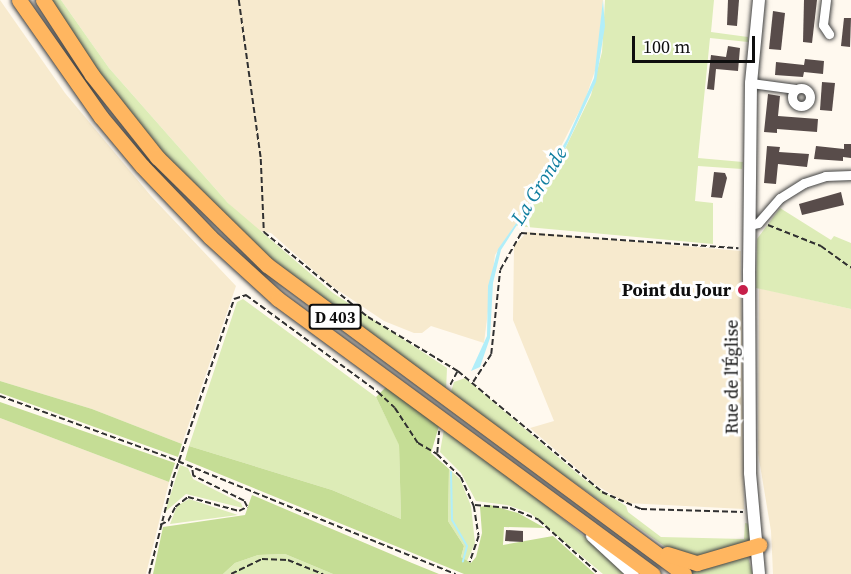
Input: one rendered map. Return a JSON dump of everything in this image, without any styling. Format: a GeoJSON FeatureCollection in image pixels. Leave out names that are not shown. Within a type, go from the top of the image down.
{"type":"FeatureCollection","features":[{"type":"Feature","properties":{"kind":"main road","name":"D 403"},"geometry":{"type":"LineString","coordinates":[[19,0],[108,125],[210,237],[278,299],[574,519],[653,574]]}},
{"type":"Feature","properties":{"kind":"main road","name":"D 403"},"geometry":{"type":"LineString","coordinates":[[43,0],[92,75],[157,157],[267,265],[420,381],[613,518],[684,574]]}},
{"type":"Feature","properties":{"kind":"main road"},"geometry":{"type":"LineString","coordinates":[[613,518],[674,558],[689,563],[759,545]]}},
{"type":"Feature","properties":{"kind":"street","name":"Rue de l'Église"},"geometry":{"type":"LineString","coordinates":[[759,0],[751,83],[754,224],[750,473],[759,545],[759,574]]}},
{"type":"Feature","properties":{"kind":"street"},"geometry":{"type":"LineString","coordinates":[[826,0],[823,25],[829,34]]}},
{"type":"Feature","properties":{"kind":"street"},"geometry":{"type":"LineString","coordinates":[[751,83],[796,89]]}},
{"type":"Feature","properties":{"kind":"street"},"geometry":{"type":"LineString","coordinates":[[754,224],[792,190],[825,176],[851,175]]}},
{"type":"Feature","properties":{"kind":"street"},"geometry":{"type":"LineString","coordinates":[[574,519],[633,574]]}},
{"type":"Feature","properties":{"kind":"path"},"geometry":{"type":"LineString","coordinates":[[239,0],[261,159],[264,232],[368,317],[458,371],[585,479],[624,503],[641,509],[756,513]]}},
{"type":"Feature","properties":{"kind":"path"},"geometry":{"type":"LineString","coordinates":[[754,224],[796,234],[851,268]]}},
{"type":"Feature","properties":{"kind":"path"},"geometry":{"type":"LineString","coordinates":[[472,382],[491,354],[500,270],[521,233],[744,249]]}},
{"type":"Feature","properties":{"kind":"path"},"geometry":{"type":"LineString","coordinates":[[846,264],[851,262]]}},
{"type":"Feature","properties":{"kind":"path"},"geometry":{"type":"LineString","coordinates":[[148,574],[160,525],[234,299],[240,295],[251,297],[378,392],[395,408],[417,443],[437,454],[461,477],[474,506],[479,536],[470,562]]}},
{"type":"Feature","properties":{"kind":"path"},"geometry":{"type":"LineString","coordinates":[[450,385],[458,371]]}},
{"type":"Feature","properties":{"kind":"path"},"geometry":{"type":"LineString","coordinates":[[0,396],[171,458],[456,574]]}},
{"type":"Feature","properties":{"kind":"path"},"geometry":{"type":"LineString","coordinates":[[437,454],[440,428]]}},
{"type":"Feature","properties":{"kind":"path"},"geometry":{"type":"LineString","coordinates":[[160,525],[168,521],[175,507],[188,497],[239,511],[247,507],[244,501],[193,476],[192,467]]}},
{"type":"Feature","properties":{"kind":"path"},"geometry":{"type":"LineString","coordinates":[[474,506],[489,503],[510,507],[539,520],[599,574]]}},
{"type":"Feature","properties":{"kind":"path"},"geometry":{"type":"LineString","coordinates":[[231,574],[262,559],[288,560],[322,574]]}},
{"type":"Feature","properties":{"kind":"shaded area"},"geometry":{"type":"Polygon","coordinates":[[[0,0],[65,93],[151,196],[236,286],[182,444],[92,409],[0,381],[0,0]]]}},
{"type":"Feature","properties":{"kind":"shaded area"},"geometry":{"type":"Polygon","coordinates":[[[61,0],[603,0],[597,65],[585,100],[540,187],[495,255],[484,343],[431,326],[422,333],[414,333],[384,321],[329,284],[271,233],[258,231],[228,203],[109,68],[61,0]]]}},
{"type":"Feature","properties":{"kind":"shaded area"},"geometry":{"type":"Polygon","coordinates":[[[527,232],[741,251],[744,509],[626,503],[596,485],[530,428],[554,421],[513,320],[514,246],[527,232]]]}},
{"type":"Feature","properties":{"kind":"shaded area"},"geometry":{"type":"Polygon","coordinates":[[[759,288],[851,309],[851,574],[773,574],[771,531],[758,453],[759,288]]]}},
{"type":"Feature","properties":{"kind":"shaded area"},"geometry":{"type":"Polygon","coordinates":[[[0,418],[169,482],[146,574],[0,574],[0,418]]]}},
{"type":"Feature","properties":{"kind":"green space"},"geometry":{"type":"Polygon","coordinates":[[[47,0],[61,0],[109,68],[228,203],[333,293],[447,368],[446,391],[260,250],[175,167],[92,67],[47,0]]]}},
{"type":"Feature","properties":{"kind":"green space"},"geometry":{"type":"Polygon","coordinates":[[[605,0],[714,0],[711,32],[748,37],[748,42],[710,38],[698,158],[743,162],[742,169],[698,166],[695,201],[713,203],[713,244],[516,226],[563,153],[591,95],[602,52],[605,0]]]}},
{"type":"Feature","properties":{"kind":"green space"},"geometry":{"type":"Polygon","coordinates":[[[780,208],[831,240],[834,236],[851,243],[851,309],[756,288],[757,239],[780,208]]]}},
{"type":"Feature","properties":{"kind":"green space"},"geometry":{"type":"Polygon","coordinates":[[[243,299],[376,397],[399,444],[401,519],[332,490],[189,446],[237,302],[243,299]]]}},
{"type":"Feature","properties":{"kind":"green space"},"geometry":{"type":"Polygon","coordinates":[[[465,378],[585,480],[626,506],[628,512],[661,537],[744,539],[745,523],[749,524],[750,540],[703,558],[674,553],[450,395],[454,382],[465,378]]]}},
{"type":"Feature","properties":{"kind":"green space"},"geometry":{"type":"Polygon","coordinates":[[[0,381],[92,409],[182,444],[178,457],[0,393],[0,381]]]}},
{"type":"Feature","properties":{"kind":"green space"},"geometry":{"type":"Polygon","coordinates":[[[386,387],[439,426],[431,453],[449,469],[448,521],[464,546],[461,557],[471,563],[476,557],[482,533],[480,507],[490,505],[518,513],[545,528],[504,527],[503,545],[553,536],[595,574],[464,574],[185,460],[189,446],[332,490],[401,519],[399,445],[376,397],[386,387]]]}},
{"type":"Feature","properties":{"kind":"green space"},"geometry":{"type":"Polygon","coordinates":[[[0,402],[175,463],[169,482],[0,418],[0,402]]]}},
{"type":"Feature","properties":{"kind":"green space"},"geometry":{"type":"Polygon","coordinates":[[[444,429],[535,496],[630,574],[603,574],[530,513],[507,505],[476,501],[461,473],[440,452],[444,429]]]}},
{"type":"Feature","properties":{"kind":"green space"},"geometry":{"type":"Polygon","coordinates":[[[180,465],[188,468],[193,479],[241,503],[243,508],[186,494],[165,512],[180,465]]]}},
{"type":"Feature","properties":{"kind":"green space"},"geometry":{"type":"Polygon","coordinates":[[[449,469],[460,479],[471,506],[475,543],[467,561],[461,557],[464,546],[448,521],[449,469]]]}},
{"type":"Feature","properties":{"kind":"green space"},"geometry":{"type":"Polygon","coordinates":[[[252,495],[439,574],[333,574],[285,554],[258,555],[235,563],[223,574],[153,574],[163,527],[245,515],[252,495]]]}},
{"type":"Feature","properties":{"kind":"green space"},"geometry":{"type":"Polygon","coordinates":[[[189,499],[238,515],[170,524],[177,506],[189,499]]]}},
{"type":"Feature","properties":{"kind":"green space"},"geometry":{"type":"Polygon","coordinates":[[[285,554],[333,574],[223,574],[235,563],[258,555],[285,554]]]}},
{"type":"Feature","properties":{"kind":"green space"},"geometry":{"type":"Polygon","coordinates":[[[747,554],[753,574],[692,574],[681,566],[747,554]]]}},
{"type":"Feature","properties":{"kind":"water"},"geometry":{"type":"Polygon","coordinates":[[[603,0],[605,26],[596,82],[563,153],[501,250],[493,283],[490,338],[480,367],[471,371],[487,336],[488,286],[498,249],[529,205],[567,139],[594,78],[603,0]]]}},
{"type":"Feature","properties":{"kind":"building"},"geometry":{"type":"Polygon","coordinates":[[[728,0],[739,0],[737,26],[727,25],[728,0]]]}},
{"type":"Feature","properties":{"kind":"building"},"geometry":{"type":"Polygon","coordinates":[[[804,0],[817,0],[812,43],[803,42],[804,0]]]}},
{"type":"Feature","properties":{"kind":"building"},"geometry":{"type":"Polygon","coordinates":[[[773,11],[785,13],[781,50],[769,49],[773,11]]]}},
{"type":"Feature","properties":{"kind":"building"},"geometry":{"type":"Polygon","coordinates":[[[844,18],[851,18],[850,47],[841,46],[844,18]]]}},
{"type":"Feature","properties":{"kind":"building"},"geometry":{"type":"Polygon","coordinates":[[[728,46],[740,48],[738,71],[716,69],[714,90],[707,89],[711,55],[726,57],[728,46]]]}},
{"type":"Feature","properties":{"kind":"building"},"geometry":{"type":"Polygon","coordinates":[[[805,59],[824,61],[823,74],[804,72],[803,77],[775,75],[776,62],[804,65],[805,59]]]}},
{"type":"Feature","properties":{"kind":"building"},"geometry":{"type":"Polygon","coordinates":[[[822,82],[835,83],[832,111],[820,110],[822,82]]]}},
{"type":"Feature","properties":{"kind":"building"},"geometry":{"type":"Polygon","coordinates":[[[768,94],[780,96],[778,116],[818,119],[817,132],[777,129],[777,133],[764,132],[768,94]]]}},
{"type":"Feature","properties":{"kind":"building"},"geometry":{"type":"Polygon","coordinates":[[[844,144],[851,144],[851,158],[843,157],[843,161],[814,159],[816,146],[844,149],[844,144]]]}},
{"type":"Feature","properties":{"kind":"building"},"geometry":{"type":"Polygon","coordinates":[[[767,146],[780,147],[779,152],[809,154],[807,167],[778,164],[776,184],[764,183],[767,146]]]}},
{"type":"Feature","properties":{"kind":"building"},"geometry":{"type":"Polygon","coordinates":[[[714,172],[725,173],[727,178],[722,198],[711,197],[714,172]]]}},
{"type":"Feature","properties":{"kind":"building"},"geometry":{"type":"Polygon","coordinates":[[[841,192],[844,205],[802,215],[799,204],[841,192]]]}},
{"type":"Feature","properties":{"kind":"building"},"geometry":{"type":"Polygon","coordinates":[[[506,530],[523,531],[523,542],[505,541],[506,530]]]}},
{"type":"Feature","properties":{"kind":"waterway","name":"La Gronde"},"geometry":{"type":"LineString","coordinates":[[451,472],[452,520],[467,546],[463,561]]}},
{"type":"Feature","properties":{"kind":"place","name":"Point du Jour"},"geometry":{"type":"Point","coordinates":[743,290]}}]}
